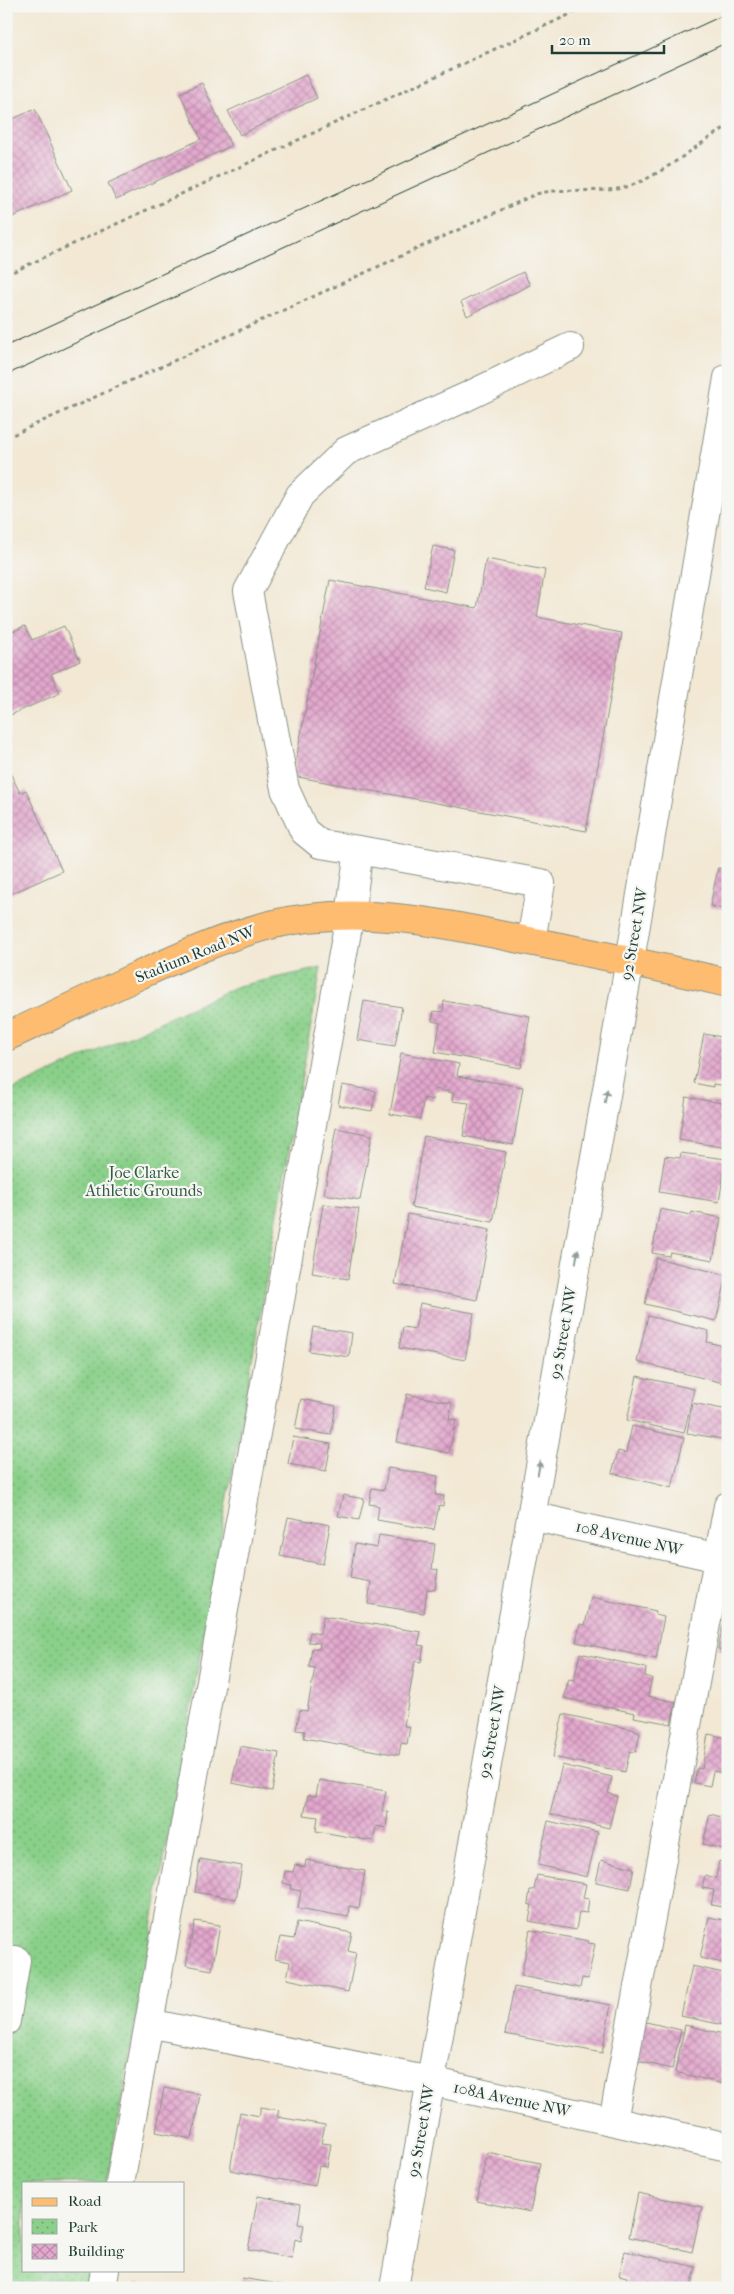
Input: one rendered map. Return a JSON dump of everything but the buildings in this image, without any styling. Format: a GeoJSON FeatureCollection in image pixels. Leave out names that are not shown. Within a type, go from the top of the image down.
{"type":"FeatureCollection","features":[{"type":"Feature","properties":{"kind":"main road","name":"Stadium Road NW"},"geometry":{"type":"LineString","coordinates":[[6,1037],[172,960],[239,933],[294,920],[350,915],[417,919],[630,960],[728,983]]}},
{"type":"Feature","properties":{"kind":"street"},"geometry":{"type":"LineString","coordinates":[[531,941],[541,883],[320,844],[304,831],[285,790],[248,591],[300,495],[346,451],[466,397],[570,347]]}},
{"type":"Feature","properties":{"kind":"street","name":"92 Street NW"},"geometry":{"type":"LineString","coordinates":[[394,2288],[630,960],[726,392]]}},
{"type":"Feature","properties":{"kind":"street"},"geometry":{"type":"LineString","coordinates":[[120,2182],[350,915],[359,850]]}},
{"type":"Feature","properties":{"kind":"street"},"geometry":{"type":"LineString","coordinates":[[613,2121],[722,1559],[728,1506]]}},
{"type":"Feature","properties":{"kind":"street","name":"108 Avenue NW"},"geometry":{"type":"LineString","coordinates":[[531,1516],[722,1559]]}},
{"type":"Feature","properties":{"kind":"street"},"geometry":{"type":"LineString","coordinates":[[6,2021],[16,1960]]}},
{"type":"Feature","properties":{"kind":"street","name":"108A Avenue NW"},"geometry":{"type":"LineString","coordinates":[[149,2023],[430,2081],[728,2147]]}},
{"type":"Feature","properties":{"kind":"street"},"geometry":{"type":"LineString","coordinates":[[102,2288],[105,2272]]}},
{"type":"Feature","properties":{"kind":"path"},"geometry":{"type":"LineString","coordinates":[[6,275],[588,6]]}},
{"type":"Feature","properties":{"kind":"path"},"geometry":{"type":"LineString","coordinates":[[6,438],[536,194],[554,190],[616,189],[639,183],[728,126]]}},
{"type":"Feature","properties":{"kind":"green space","name":"Joe Clarke Athletic Grounds"},"geometry":{"type":"Polygon","coordinates":[[[321,968],[107,2182],[22,2182],[22,2272],[92,2272],[89,2288],[6,2288],[6,1093],[238,986],[321,968]]]}},
{"type":"Feature","properties":{"kind":"tram line"},"geometry":{"type":"LineString","coordinates":[[6,346],[728,13]]}},
{"type":"Feature","properties":{"kind":"tram line"},"geometry":{"type":"LineString","coordinates":[[6,375],[728,42]]}}]}
